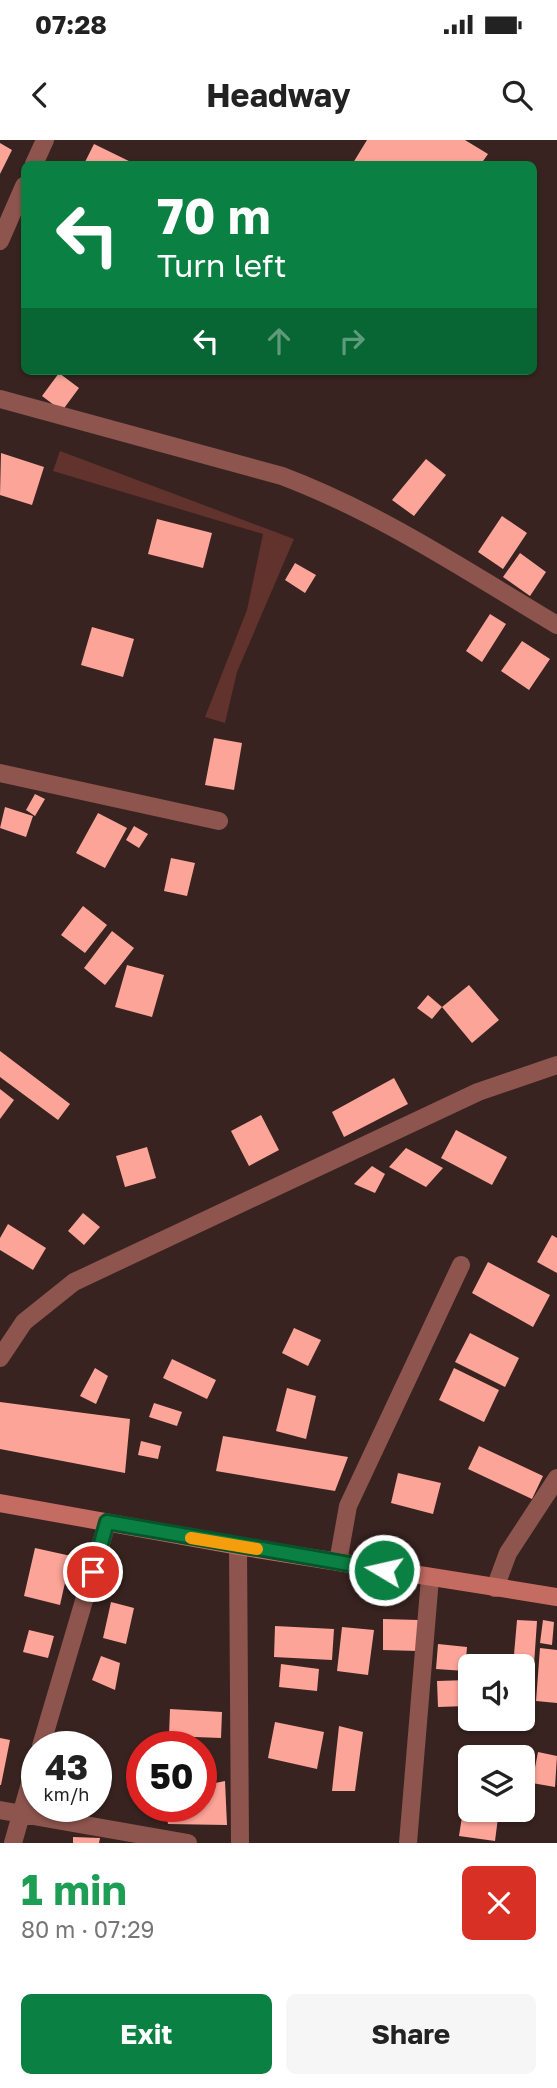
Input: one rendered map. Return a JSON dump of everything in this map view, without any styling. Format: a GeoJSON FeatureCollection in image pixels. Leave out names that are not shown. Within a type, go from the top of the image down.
{"type":"FeatureCollection","features":[{"type":"Feature","properties":{"kind":"main road"},"geometry":{"type":"LineString","coordinates":[[0,1503],[238,1546],[557,1597]]}},
{"type":"Feature","properties":{"kind":"street"},"geometry":{"type":"LineString","coordinates":[[35,161],[45,140]]}},
{"type":"Feature","properties":{"kind":"street"},"geometry":{"type":"LineString","coordinates":[[0,241],[21,193]]}},
{"type":"Feature","properties":{"kind":"street"},"geometry":{"type":"LineString","coordinates":[[0,399],[282,476],[326,492],[392,526],[557,625]]}},
{"type":"Feature","properties":{"kind":"street"},"geometry":{"type":"LineString","coordinates":[[0,773],[219,821]]}},
{"type":"Feature","properties":{"kind":"street"},"geometry":{"type":"LineString","coordinates":[[0,1358],[24,1322],[74,1282],[478,1092],[557,1065]]}},
{"type":"Feature","properties":{"kind":"street"},"geometry":{"type":"LineString","coordinates":[[338,1562],[348,1506],[461,1265]]}},
{"type":"Feature","properties":{"kind":"street"},"geometry":{"type":"LineString","coordinates":[[495,1588],[508,1553],[557,1478]]}},
{"type":"Feature","properties":{"kind":"street"},"geometry":{"type":"LineString","coordinates":[[45,1731],[107,1522]]}},
{"type":"Feature","properties":{"kind":"street"},"geometry":{"type":"LineString","coordinates":[[238,1546],[240,1843]]}},
{"type":"Feature","properties":{"kind":"street"},"geometry":{"type":"LineString","coordinates":[[408,1843],[430,1577]]}},
{"type":"Feature","properties":{"kind":"street"},"geometry":{"type":"LineString","coordinates":[[0,1810],[21,1813],[13,1843]]}},
{"type":"Feature","properties":{"kind":"street"},"geometry":{"type":"LineString","coordinates":[[71,1822],[188,1843]]}},
{"type":"Feature","properties":{"kind":"shaded area"},"geometry":{"type":"Polygon","coordinates":[[[60,451],[294,539],[237,672],[225,723],[205,717],[247,610],[263,534],[53,471],[60,451]]]}},
{"type":"Feature","properties":{"kind":"building"},"geometry":{"type":"Polygon","coordinates":[[[367,140],[465,140],[488,154],[483,161],[354,161],[367,140]]]}},
{"type":"Feature","properties":{"kind":"building"},"geometry":{"type":"Polygon","coordinates":[[[0,143],[12,150],[0,174],[0,143]]]}},
{"type":"Feature","properties":{"kind":"building"},"geometry":{"type":"Polygon","coordinates":[[[94,144],[129,161],[86,161],[94,144]]]}},
{"type":"Feature","properties":{"kind":"building"},"geometry":{"type":"Polygon","coordinates":[[[58,375],[62,375],[79,388],[62,411],[42,396],[58,375]]]}},
{"type":"Feature","properties":{"kind":"building"},"geometry":{"type":"Polygon","coordinates":[[[1,453],[44,467],[32,505],[0,495],[1,453]]]}},
{"type":"Feature","properties":{"kind":"building"},"geometry":{"type":"Polygon","coordinates":[[[426,459],[446,475],[414,516],[392,500],[426,459]]]}},
{"type":"Feature","properties":{"kind":"building"},"geometry":{"type":"Polygon","coordinates":[[[502,516],[527,533],[503,569],[478,552],[502,516]]]}},
{"type":"Feature","properties":{"kind":"building"},"geometry":{"type":"Polygon","coordinates":[[[157,519],[212,533],[203,568],[148,554],[157,519]]]}},
{"type":"Feature","properties":{"kind":"building"},"geometry":{"type":"Polygon","coordinates":[[[520,553],[546,572],[530,596],[503,577],[520,553]]]}},
{"type":"Feature","properties":{"kind":"building"},"geometry":{"type":"Polygon","coordinates":[[[295,563],[316,575],[305,593],[285,580],[295,563]]]}},
{"type":"Feature","properties":{"kind":"building"},"geometry":{"type":"Polygon","coordinates":[[[490,614],[506,624],[482,662],[466,651],[490,614]]]}},
{"type":"Feature","properties":{"kind":"building"},"geometry":{"type":"Polygon","coordinates":[[[92,627],[134,639],[123,677],[81,665],[92,627]]]}},
{"type":"Feature","properties":{"kind":"building"},"geometry":{"type":"Polygon","coordinates":[[[522,641],[550,659],[529,690],[501,671],[522,641]]]}},
{"type":"Feature","properties":{"kind":"building"},"geometry":{"type":"Polygon","coordinates":[[[214,738],[242,743],[234,790],[205,785],[214,738]]]}},
{"type":"Feature","properties":{"kind":"building"},"geometry":{"type":"Polygon","coordinates":[[[35,794],[45,799],[35,816],[26,810],[35,794]]]}},
{"type":"Feature","properties":{"kind":"building"},"geometry":{"type":"Polygon","coordinates":[[[5,807],[33,816],[26,837],[0,828],[5,807]]]}},
{"type":"Feature","properties":{"kind":"building"},"geometry":{"type":"Polygon","coordinates":[[[98,813],[127,828],[105,868],[76,853],[98,813]]]}},
{"type":"Feature","properties":{"kind":"building"},"geometry":{"type":"Polygon","coordinates":[[[134,826],[148,834],[139,848],[126,840],[134,826]]]}},
{"type":"Feature","properties":{"kind":"building"},"geometry":{"type":"Polygon","coordinates":[[[171,858],[195,863],[187,896],[164,891],[171,858]]]}},
{"type":"Feature","properties":{"kind":"building"},"geometry":{"type":"Polygon","coordinates":[[[83,906],[107,925],[85,953],[61,935],[83,906]]]}},
{"type":"Feature","properties":{"kind":"building"},"geometry":{"type":"Polygon","coordinates":[[[112,931],[134,948],[105,985],[84,968],[112,931]]]}},
{"type":"Feature","properties":{"kind":"building"},"geometry":{"type":"Polygon","coordinates":[[[127,965],[164,975],[152,1017],[115,1007],[127,965]]]}},
{"type":"Feature","properties":{"kind":"building"},"geometry":{"type":"Polygon","coordinates":[[[469,985],[499,1020],[472,1043],[442,1007],[469,985]]]}},
{"type":"Feature","properties":{"kind":"building"},"geometry":{"type":"Polygon","coordinates":[[[428,995],[442,1007],[432,1019],[417,1008],[428,995]]]}},
{"type":"Feature","properties":{"kind":"building"},"geometry":{"type":"Polygon","coordinates":[[[0,1051],[70,1104],[58,1120],[0,1077],[0,1051]]]}},
{"type":"Feature","properties":{"kind":"building"},"geometry":{"type":"Polygon","coordinates":[[[394,1078],[408,1104],[344,1137],[332,1112],[394,1078]]]}},
{"type":"Feature","properties":{"kind":"building"},"geometry":{"type":"Polygon","coordinates":[[[0,1089],[14,1100],[0,1119],[0,1089]]]}},
{"type":"Feature","properties":{"kind":"building"},"geometry":{"type":"Polygon","coordinates":[[[261,1115],[279,1150],[249,1166],[231,1131],[261,1115]]]}},
{"type":"Feature","properties":{"kind":"building"},"geometry":{"type":"Polygon","coordinates":[[[456,1130],[507,1157],[492,1185],[441,1158],[456,1130]]]}},
{"type":"Feature","properties":{"kind":"building"},"geometry":{"type":"Polygon","coordinates":[[[147,1147],[156,1178],[125,1187],[116,1156],[147,1147]]]}},
{"type":"Feature","properties":{"kind":"building"},"geometry":{"type":"Polygon","coordinates":[[[406,1148],[443,1168],[426,1187],[389,1167],[406,1148]]]}},
{"type":"Feature","properties":{"kind":"building"},"geometry":{"type":"Polygon","coordinates":[[[372,1166],[385,1174],[375,1193],[354,1184],[372,1166]]]}},
{"type":"Feature","properties":{"kind":"building"},"geometry":{"type":"Polygon","coordinates":[[[83,1213],[100,1227],[84,1245],[68,1231],[83,1213]]]}},
{"type":"Feature","properties":{"kind":"building"},"geometry":{"type":"Polygon","coordinates":[[[8,1224],[46,1248],[33,1270],[0,1250],[0,1238],[8,1224]]]}},
{"type":"Feature","properties":{"kind":"building"},"geometry":{"type":"Polygon","coordinates":[[[552,1235],[557,1238],[557,1273],[537,1262],[552,1235]]]}},
{"type":"Feature","properties":{"kind":"building"},"geometry":{"type":"Polygon","coordinates":[[[488,1262],[550,1295],[533,1327],[472,1293],[488,1262]]]}},
{"type":"Feature","properties":{"kind":"building"},"geometry":{"type":"Polygon","coordinates":[[[294,1328],[321,1340],[308,1366],[282,1353],[294,1328]]]}},
{"type":"Feature","properties":{"kind":"building"},"geometry":{"type":"Polygon","coordinates":[[[470,1333],[519,1358],[505,1387],[455,1362],[470,1333]]]}},
{"type":"Feature","properties":{"kind":"building"},"geometry":{"type":"Polygon","coordinates":[[[172,1359],[216,1380],[207,1399],[163,1378],[172,1359]]]}},
{"type":"Feature","properties":{"kind":"building"},"geometry":{"type":"Polygon","coordinates":[[[95,1368],[108,1376],[96,1404],[80,1396],[95,1368]]]}},
{"type":"Feature","properties":{"kind":"building"},"geometry":{"type":"Polygon","coordinates":[[[454,1368],[499,1390],[484,1422],[439,1400],[454,1368]]]}},
{"type":"Feature","properties":{"kind":"building"},"geometry":{"type":"Polygon","coordinates":[[[287,1388],[316,1396],[306,1439],[276,1431],[287,1388]]]}},
{"type":"Feature","properties":{"kind":"building"},"geometry":{"type":"Polygon","coordinates":[[[0,1402],[130,1419],[125,1473],[0,1449],[0,1402]]]}},
{"type":"Feature","properties":{"kind":"building"},"geometry":{"type":"Polygon","coordinates":[[[154,1403],[182,1412],[177,1426],[149,1417],[154,1403]]]}},
{"type":"Feature","properties":{"kind":"building"},"geometry":{"type":"Polygon","coordinates":[[[223,1436],[348,1457],[335,1491],[216,1471],[223,1436]]]}},
{"type":"Feature","properties":{"kind":"building"},"geometry":{"type":"Polygon","coordinates":[[[141,1441],[161,1446],[158,1459],[138,1455],[141,1441]]]}},
{"type":"Feature","properties":{"kind":"building"},"geometry":{"type":"Polygon","coordinates":[[[479,1446],[543,1476],[532,1499],[468,1469],[479,1446]]]}},
{"type":"Feature","properties":{"kind":"building"},"geometry":{"type":"Polygon","coordinates":[[[398,1473],[441,1483],[433,1514],[391,1503],[398,1473]]]}},
{"type":"Feature","properties":{"kind":"building"},"geometry":{"type":"Polygon","coordinates":[[[35,1548],[71,1556],[60,1605],[24,1596],[35,1548]]]}},
{"type":"Feature","properties":{"kind":"building"},"geometry":{"type":"Polygon","coordinates":[[[111,1602],[134,1608],[126,1644],[103,1638],[111,1602]]]}},
{"type":"Feature","properties":{"kind":"building"},"geometry":{"type":"Polygon","coordinates":[[[383,1619],[418,1620],[418,1651],[383,1650],[383,1619]]]}},
{"type":"Feature","properties":{"kind":"building"},"geometry":{"type":"Polygon","coordinates":[[[517,1620],[537,1621],[535,1654],[514,1654],[517,1620]]]}},
{"type":"Feature","properties":{"kind":"building"},"geometry":{"type":"Polygon","coordinates":[[[543,1620],[554,1622],[552,1645],[540,1643],[543,1620]]]}},
{"type":"Feature","properties":{"kind":"building"},"geometry":{"type":"Polygon","coordinates":[[[275,1626],[334,1629],[332,1660],[274,1657],[275,1626]]]}},
{"type":"Feature","properties":{"kind":"building"},"geometry":{"type":"Polygon","coordinates":[[[342,1627],[374,1630],[368,1675],[337,1671],[342,1627]]]}},
{"type":"Feature","properties":{"kind":"building"},"geometry":{"type":"Polygon","coordinates":[[[29,1630],[54,1636],[48,1658],[23,1652],[29,1630]]]}},
{"type":"Feature","properties":{"kind":"building"},"geometry":{"type":"Polygon","coordinates":[[[438,1644],[467,1647],[466,1654],[458,1654],[458,1671],[436,1669],[438,1644]]]}},
{"type":"Feature","properties":{"kind":"building"},"geometry":{"type":"Polygon","coordinates":[[[540,1648],[557,1650],[557,1703],[536,1701],[540,1648]]]}},
{"type":"Feature","properties":{"kind":"building"},"geometry":{"type":"Polygon","coordinates":[[[101,1656],[120,1663],[115,1690],[92,1680],[101,1656]]]}},
{"type":"Feature","properties":{"kind":"building"},"geometry":{"type":"Polygon","coordinates":[[[281,1664],[319,1669],[317,1691],[279,1687],[281,1664]]]}},
{"type":"Feature","properties":{"kind":"building"},"geometry":{"type":"Polygon","coordinates":[[[458,1680],[458,1706],[438,1707],[437,1681],[458,1680]]]}},
{"type":"Feature","properties":{"kind":"building"},"geometry":{"type":"Polygon","coordinates":[[[170,1709],[222,1712],[221,1738],[217,1738],[217,1731],[169,1731],[170,1709]]]}},
{"type":"Feature","properties":{"kind":"building"},"geometry":{"type":"Polygon","coordinates":[[[275,1722],[324,1732],[317,1769],[268,1758],[275,1722]]]}},
{"type":"Feature","properties":{"kind":"building"},"geometry":{"type":"Polygon","coordinates":[[[339,1726],[363,1732],[355,1791],[332,1791],[339,1726]]]}},
{"type":"Feature","properties":{"kind":"building"},"geometry":{"type":"Polygon","coordinates":[[[0,1738],[10,1740],[1,1785],[0,1785],[0,1738]]]}},
{"type":"Feature","properties":{"kind":"building"},"geometry":{"type":"Polygon","coordinates":[[[538,1752],[557,1756],[555,1787],[535,1784],[538,1752]]]}},
{"type":"Feature","properties":{"kind":"building"},"geometry":{"type":"Polygon","coordinates":[[[225,1781],[227,1825],[168,1824],[217,1822],[217,1783],[225,1781]]]}},
{"type":"Feature","properties":{"kind":"building"},"geometry":{"type":"Polygon","coordinates":[[[461,1822],[497,1822],[495,1841],[459,1836],[461,1822]]]}},
{"type":"Feature","properties":{"kind":"building"},"geometry":{"type":"Polygon","coordinates":[[[73,1837],[100,1838],[99,1843],[73,1843],[73,1837]]]}},
{"type":"Feature","properties":{"kind":"slow traffic"},"geometry":{"type":"LineString","coordinates":[[191,1538],[257,1549]]}},
{"type":"Feature","properties":{"kind":"route"},"geometry":{"type":"LineString","coordinates":[[93,1572],[107,1522],[384,1570]]}}]}
